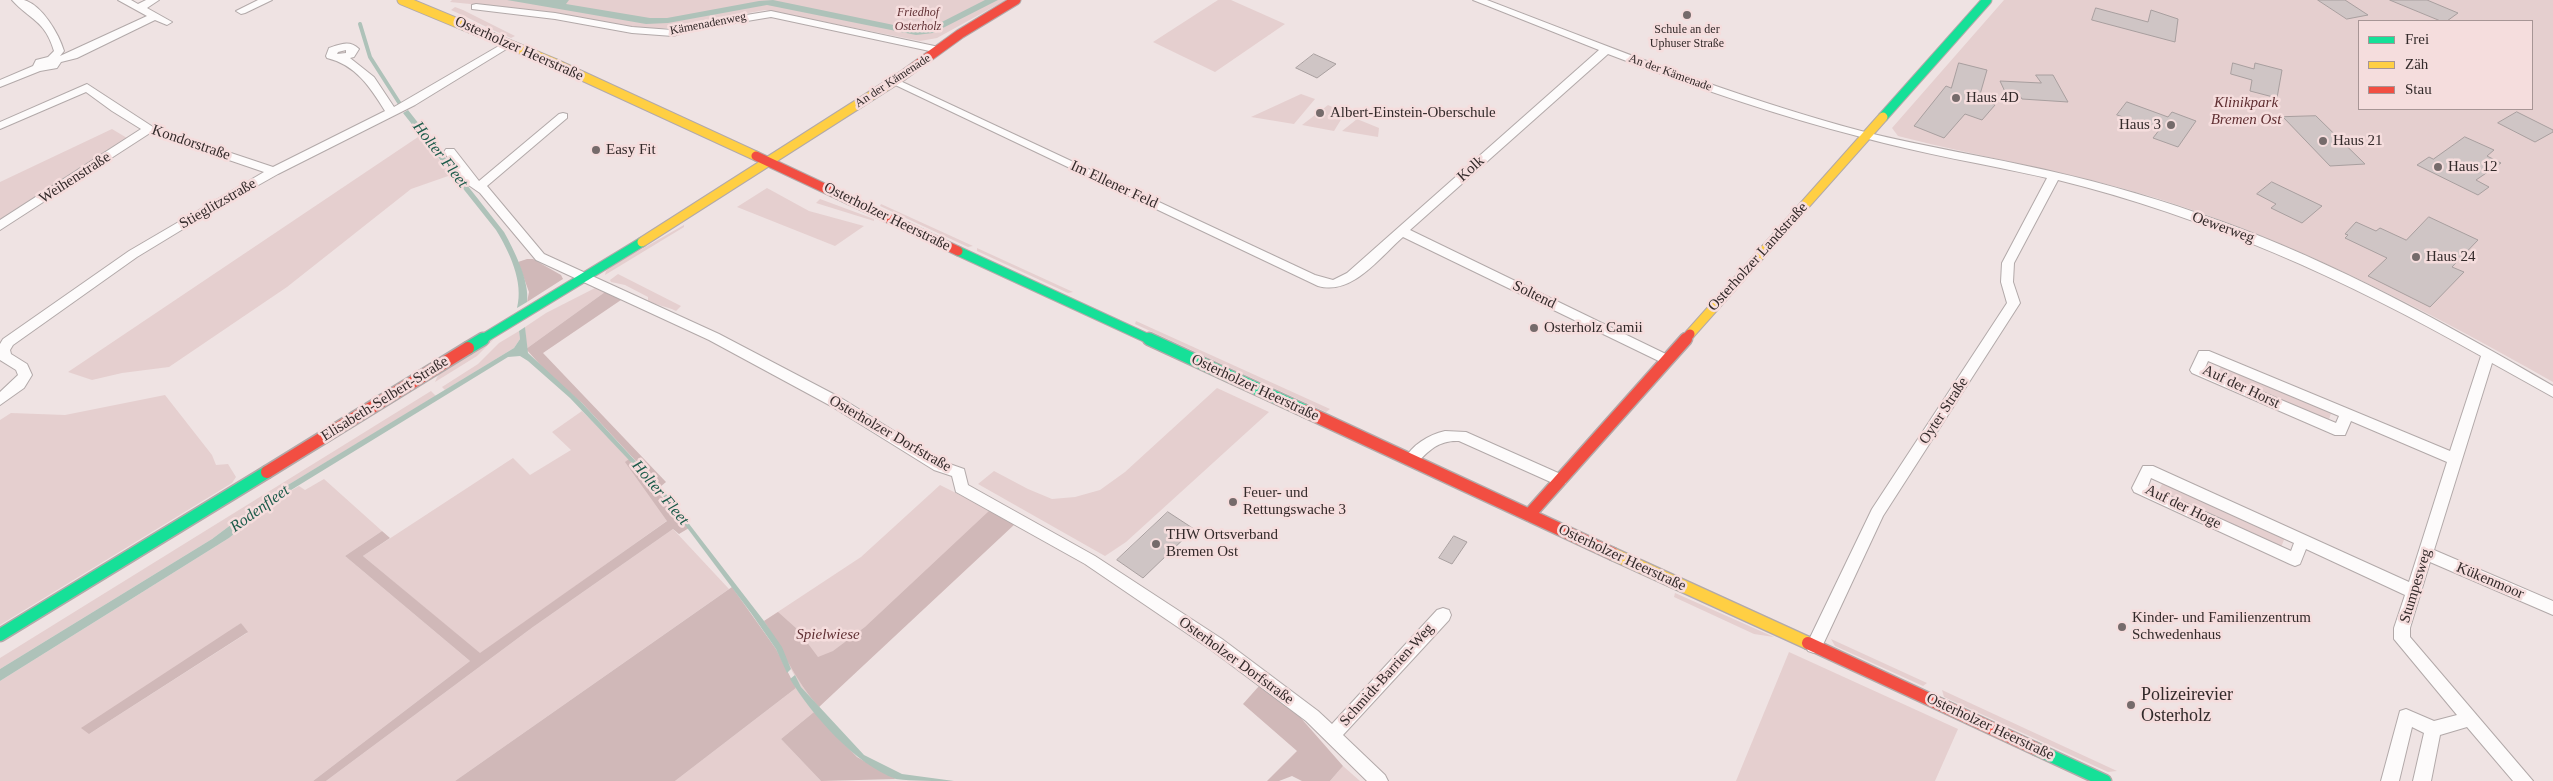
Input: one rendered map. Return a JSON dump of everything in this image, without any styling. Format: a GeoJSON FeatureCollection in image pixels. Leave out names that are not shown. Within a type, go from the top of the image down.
{"type":"FeatureCollection","features":[{"type":"Feature","properties":{"kind":"main road","name":"Osterholzer Heerstraße"},"geometry":{"type":"LineString","coordinates":[[402,0],[509,43],[769,161],[988,265],[2105,781]]}},
{"type":"Feature","properties":{"kind":"main road","name":"An der Kämenade"},"geometry":{"type":"LineString","coordinates":[[769,161],[894,82],[960,34],[1016,0]]}},
{"type":"Feature","properties":{"kind":"main road","name":"Osterholzer Landstraße"},"geometry":{"type":"LineString","coordinates":[[1529,515],[1986,0]]}},
{"type":"Feature","properties":{"kind":"main road","name":"Elisabeth-Selbert-Straße"},"geometry":{"type":"LineString","coordinates":[[0,635],[586,276],[769,161]]}},
{"type":"Feature","properties":{"kind":"street"},"geometry":{"type":"LineString","coordinates":[[123,0],[167,22]]}},
{"type":"Feature","properties":{"kind":"street"},"geometry":{"type":"LineString","coordinates":[[138,8],[154,0]]}},
{"type":"Feature","properties":{"kind":"street"},"geometry":{"type":"LineString","coordinates":[[241,11],[267,0]]}},
{"type":"Feature","properties":{"kind":"street","name":"An der Kämenade"},"geometry":{"type":"LineString","coordinates":[[1478,0],[1606,50],[1738,98],[1866,135]]}},
{"type":"Feature","properties":{"kind":"street"},"geometry":{"type":"LineString","coordinates":[[23,1],[56,37],[59,51],[54,60]]}},
{"type":"Feature","properties":{"kind":"street","name":"Kämenadenweg"},"geometry":{"type":"LineString","coordinates":[[476,7],[555,16],[632,30],[673,33],[691,27],[772,14],[939,50]]}},
{"type":"Feature","properties":{"kind":"street"},"geometry":{"type":"LineString","coordinates":[[2,80],[38,68],[40,62],[73,56],[155,16]]}},
{"type":"Feature","properties":{"kind":"street","name":"Stieglitzstraße"},"geometry":{"type":"LineString","coordinates":[[0,400],[19,384],[25,375],[22,367],[5,357],[3,350],[8,342],[133,254],[274,172],[391,112],[509,43]]}},
{"type":"Feature","properties":{"kind":"street","name":"Kolk"},"geometry":{"type":"LineString","coordinates":[[1334,285],[1341,283],[1351,276],[1606,50]]}},
{"type":"Feature","properties":{"kind":"street"},"geometry":{"type":"LineString","coordinates":[[343,58],[370,79],[391,112]]}},
{"type":"Feature","properties":{"kind":"street","name":"Im Ellener Feld"},"geometry":{"type":"LineString","coordinates":[[894,82],[1304,275],[1334,285]]}},
{"type":"Feature","properties":{"kind":"street","name":"Kondorstraße"},"geometry":{"type":"LineString","coordinates":[[0,126],[88,88],[149,130],[274,172]]}},
{"type":"Feature","properties":{"kind":"street"},"geometry":{"type":"LineString","coordinates":[[480,186],[564,116]]}},
{"type":"Feature","properties":{"kind":"street","name":"Weihenstraße"},"geometry":{"type":"LineString","coordinates":[[0,226],[149,130]]}},
{"type":"Feature","properties":{"kind":"street","name":"Oewerweg"},"geometry":{"type":"LineString","coordinates":[[1866,135],[2054,176],[2138,199],[2245,235],[2397,305],[2488,354],[2553,392]]}},
{"type":"Feature","properties":{"kind":"street","name":"Osterholzer Dorfstraße"},"geometry":{"type":"LineString","coordinates":[[450,152],[471,181],[480,186],[540,257],[555,266],[586,276],[754,358],[836,402],[939,466],[959,473],[961,488],[1090,560],[1216,644],[1312,716],[1379,781]]}},
{"type":"Feature","properties":{"kind":"street","name":"Oyter Straße"},"geometry":{"type":"LineString","coordinates":[[1814,646],[1876,513],[2014,303],[2007,282],[2008,263],[2054,176]]}},
{"type":"Feature","properties":{"kind":"street","name":"Soltend"},"geometry":{"type":"LineString","coordinates":[[1402,231],[1666,360]]}},
{"type":"Feature","properties":{"kind":"street","name":"Auf der Horst"},"geometry":{"type":"LineString","coordinates":[[2347,414],[2340,431],[2197,370],[2204,354],[2455,459]]}},
{"type":"Feature","properties":{"kind":"street","name":"Stumpesweg"},"geometry":{"type":"LineString","coordinates":[[2488,354],[2402,628],[2402,639],[2524,781]]}},
{"type":"Feature","properties":{"kind":"street"},"geometry":{"type":"LineString","coordinates":[[1411,460],[1434,438],[1460,436],[1560,480]]}},
{"type":"Feature","properties":{"kind":"street","name":"Auf der Hoge"},"geometry":{"type":"LineString","coordinates":[[2302,541],[2295,560],[2139,488],[2148,470],[2414,592]]}},
{"type":"Feature","properties":{"kind":"street","name":"Kükenmoor"},"geometry":{"type":"LineString","coordinates":[[2426,553],[2553,608]]}},
{"type":"Feature","properties":{"kind":"street","name":"Schmidt-Barrien-Weg"},"geometry":{"type":"LineString","coordinates":[[1332,736],[1443,615]]}},
{"type":"Feature","properties":{"kind":"street"},"geometry":{"type":"LineString","coordinates":[[2390,781],[2406,716],[2433,729],[2470,719]]}},
{"type":"Feature","properties":{"kind":"street"},"geometry":{"type":"LineString","coordinates":[[2422,781],[2433,729]]}},
{"type":"Feature","properties":{"kind":"green space","name":"Friedhof Osterholz"},"geometry":{"type":"Polygon","coordinates":[[[452,0],[1006,0],[937,38],[920,41],[765,10],[661,29],[647,29],[531,10],[450,2],[452,0]]]}},
{"type":"Feature","properties":{"kind":"green space"},"geometry":{"type":"Polygon","coordinates":[[[1218,0],[1231,0],[1285,24],[1215,72],[1153,42],[1218,0]]]}},
{"type":"Feature","properties":{"kind":"green space","name":"Klinikpark Bremen Ost"},"geometry":{"type":"Polygon","coordinates":[[[2004,0],[2553,0],[2553,382],[2408,304],[2259,235],[2156,198],[2092,180],[1898,136],[1892,128],[2004,0]]]}},
{"type":"Feature","properties":{"kind":"green space"},"geometry":{"type":"Polygon","coordinates":[[[455,7],[515,36],[511,38],[496,32],[451,10],[455,7]]]}},
{"type":"Feature","properties":{"kind":"green space"},"geometry":{"type":"Polygon","coordinates":[[[1301,94],[1315,99],[1294,124],[1251,117],[1301,94]]]}},
{"type":"Feature","properties":{"kind":"green space"},"geometry":{"type":"Polygon","coordinates":[[[1328,105],[1345,113],[1334,131],[1302,125],[1328,105]]]}},
{"type":"Feature","properties":{"kind":"green space"},"geometry":{"type":"Polygon","coordinates":[[[1357,119],[1379,128],[1378,137],[1342,131],[1357,119]]]}},
{"type":"Feature","properties":{"kind":"green space"},"geometry":{"type":"Polygon","coordinates":[[[112,129],[127,138],[0,219],[0,182],[112,129]]]}},
{"type":"Feature","properties":{"kind":"green space"},"geometry":{"type":"Polygon","coordinates":[[[421,135],[451,175],[411,189],[287,287],[169,367],[122,373],[92,380],[68,372],[421,135]]]}},
{"type":"Feature","properties":{"kind":"green space"},"geometry":{"type":"Polygon","coordinates":[[[767,188],[809,211],[864,226],[835,246],[737,207],[767,188]]]}},
{"type":"Feature","properties":{"kind":"green space"},"geometry":{"type":"Polygon","coordinates":[[[820,199],[874,219],[874,221],[816,203],[820,199]]]}},
{"type":"Feature","properties":{"kind":"green space"},"geometry":{"type":"Polygon","coordinates":[[[881,204],[973,246],[968,247],[880,206],[881,204]]]}},
{"type":"Feature","properties":{"kind":"green space"},"geometry":{"type":"Polygon","coordinates":[[[684,225],[684,227],[605,275],[606,271],[612,266],[684,225]]]}},
{"type":"Feature","properties":{"kind":"green space"},"geometry":{"type":"Polygon","coordinates":[[[977,248],[1073,292],[1068,293],[977,251],[977,248]]]}},
{"type":"Feature","properties":{"kind":"green space"},"geometry":{"type":"Polygon","coordinates":[[[618,274],[681,306],[676,311],[655,304],[648,301],[648,297],[625,285],[611,282],[610,280],[618,274]]]}},
{"type":"Feature","properties":{"kind":"green space"},"geometry":{"type":"Polygon","coordinates":[[[597,287],[605,292],[526,349],[525,327],[546,313],[597,287]]]}},
{"type":"Feature","properties":{"kind":"green space"},"geometry":{"type":"Polygon","coordinates":[[[1136,321],[1330,409],[1326,412],[1135,324],[1136,321]]]}},
{"type":"Feature","properties":{"kind":"green space"},"geometry":{"type":"Polygon","coordinates":[[[519,331],[520,339],[514,348],[445,390],[442,387],[478,364],[499,343],[519,331]]]}},
{"type":"Feature","properties":{"kind":"green space"},"geometry":{"type":"Polygon","coordinates":[[[494,339],[477,356],[435,382],[439,373],[494,339]]]}},
{"type":"Feature","properties":{"kind":"green space"},"geometry":{"type":"Polygon","coordinates":[[[2222,364],[2332,411],[2328,422],[2217,375],[2222,364]]]}},
{"type":"Feature","properties":{"kind":"green space"},"geometry":{"type":"Polygon","coordinates":[[[1217,388],[1269,412],[1126,542],[1105,556],[978,484],[994,471],[1052,499],[1075,497],[1100,490],[1125,472],[1217,388]]]}},
{"type":"Feature","properties":{"kind":"green space"},"geometry":{"type":"Polygon","coordinates":[[[431,391],[436,396],[268,497],[212,539],[0,669],[0,658],[431,391]]]}},
{"type":"Feature","properties":{"kind":"green space"},"geometry":{"type":"Polygon","coordinates":[[[165,395],[212,455],[216,465],[228,464],[236,477],[232,483],[0,625],[0,420],[11,413],[65,415],[165,395]]]}},
{"type":"Feature","properties":{"kind":"green space"},"geometry":{"type":"Polygon","coordinates":[[[582,411],[629,459],[626,462],[668,520],[480,654],[363,556],[513,458],[530,475],[571,450],[552,432],[582,411]]]}},
{"type":"Feature","properties":{"kind":"green space"},"geometry":{"type":"Polygon","coordinates":[[[324,479],[382,531],[345,556],[470,661],[313,781],[0,781],[0,681],[229,538],[278,498],[299,486],[305,490],[324,479]],[[241,623],[89,734],[247,633],[241,623]]]}},
{"type":"Feature","properties":{"kind":"green space"},"geometry":{"type":"Polygon","coordinates":[[[2164,480],[2285,537],[2280,550],[2158,492],[2164,480]]]}},
{"type":"Feature","properties":{"kind":"green space","name":"Spielwiese"},"geometry":{"type":"Polygon","coordinates":[[[940,485],[990,510],[819,707],[801,687],[764,621],[861,557],[940,485]]]}},
{"type":"Feature","properties":{"kind":"green space"},"geometry":{"type":"Polygon","coordinates":[[[673,529],[729,589],[455,781],[326,781],[533,627],[673,529]]]}},
{"type":"Feature","properties":{"kind":"green space"},"geometry":{"type":"Polygon","coordinates":[[[1675,593],[1774,637],[1754,634],[1674,597],[1675,593]]]}},
{"type":"Feature","properties":{"kind":"green space"},"geometry":{"type":"Polygon","coordinates":[[[1831,639],[1927,683],[1923,686],[1835,646],[1831,639]]]}},
{"type":"Feature","properties":{"kind":"green space"},"geometry":{"type":"Polygon","coordinates":[[[1789,652],[1958,729],[1935,781],[1736,781],[1789,652]]]}},
{"type":"Feature","properties":{"kind":"green space"},"geometry":{"type":"Polygon","coordinates":[[[796,688],[814,712],[781,739],[821,781],[675,781],[796,688]]]}},
{"type":"Feature","properties":{"kind":"green space"},"geometry":{"type":"Polygon","coordinates":[[[1942,690],[2117,771],[2108,772],[1944,697],[1942,690]]]}},
{"type":"Feature","properties":{"kind":"green space"},"geometry":{"type":"Polygon","coordinates":[[[1343,766],[1360,781],[1330,781],[1343,766]]]}},
{"type":"Feature","properties":{"kind":"shaded area"},"geometry":{"type":"Polygon","coordinates":[[[533,259],[561,275],[563,279],[527,302],[529,292],[518,262],[533,259]]]}},
{"type":"Feature","properties":{"kind":"shaded area"},"geometry":{"type":"Polygon","coordinates":[[[605,292],[621,300],[543,353],[666,482],[660,487],[582,403],[552,378],[526,349],[605,292]]]}},
{"type":"Feature","properties":{"kind":"shaded area"},"geometry":{"type":"Polygon","coordinates":[[[629,459],[689,528],[679,534],[673,529],[533,627],[326,781],[313,781],[470,661],[345,556],[382,531],[390,538],[363,556],[480,653],[667,521],[625,462],[629,459]]]}},
{"type":"Feature","properties":{"kind":"shaded area"},"geometry":{"type":"Polygon","coordinates":[[[990,510],[1015,524],[819,707],[796,675],[764,621],[778,612],[797,629],[818,657],[833,651],[865,627],[990,510]]]}},
{"type":"Feature","properties":{"kind":"shaded area"},"geometry":{"type":"Polygon","coordinates":[[[732,587],[776,649],[796,688],[675,781],[455,781],[732,587]]]}},
{"type":"Feature","properties":{"kind":"shaded area"},"geometry":{"type":"Polygon","coordinates":[[[241,623],[248,632],[89,734],[81,728],[241,623]]]}},
{"type":"Feature","properties":{"kind":"shaded area"},"geometry":{"type":"Polygon","coordinates":[[[1259,686],[1300,717],[1343,766],[1330,781],[1302,781],[1292,776],[1279,781],[1267,781],[1297,751],[1243,704],[1259,686]]]}},
{"type":"Feature","properties":{"kind":"shaded area"},"geometry":{"type":"Polygon","coordinates":[[[814,712],[857,757],[896,779],[821,781],[781,739],[814,712]]]}},
{"type":"Feature","properties":{"kind":"water"},"geometry":{"type":"Polygon","coordinates":[[[507,0],[569,0],[566,4],[650,18],[667,18],[773,0],[918,30],[928,29],[985,0],[998,0],[933,33],[916,35],[767,5],[668,23],[646,24],[507,0]]]}},
{"type":"Feature","properties":{"kind":"water"},"geometry":{"type":"Polygon","coordinates":[[[408,110],[504,232],[524,276],[526,285],[527,302],[517,308],[519,298],[517,277],[501,238],[403,113],[408,110]]]}},
{"type":"Feature","properties":{"kind":"water","name":"Rodenfleet"},"geometry":{"type":"Polygon","coordinates":[[[525,327],[528,353],[582,403],[666,494],[782,647],[791,669],[787,673],[776,649],[751,613],[664,497],[570,398],[520,356],[508,357],[278,498],[229,538],[0,681],[0,669],[212,539],[268,497],[514,348],[520,339],[519,331],[525,327]]]}},
{"type":"Feature","properties":{"kind":"water"},"geometry":{"type":"Polygon","coordinates":[[[795,675],[801,687],[864,755],[902,774],[954,781],[896,779],[866,762],[850,750],[822,722],[790,679],[795,675]]]}},
{"type":"Feature","properties":{"kind":"building"},"geometry":{"type":"Polygon","coordinates":[[[2318,0],[2345,0],[2368,15],[2347,19],[2318,0]]]}},
{"type":"Feature","properties":{"kind":"building"},"geometry":{"type":"Polygon","coordinates":[[[2390,0],[2427,0],[2458,13],[2448,20],[2439,20],[2390,0]]]}},
{"type":"Feature","properties":{"kind":"building"},"geometry":{"type":"Polygon","coordinates":[[[2096,8],[2148,22],[2151,10],[2178,19],[2175,42],[2092,20],[2096,8]]]}},
{"type":"Feature","properties":{"kind":"building"},"geometry":{"type":"Polygon","coordinates":[[[1314,54],[1336,64],[1317,78],[1296,68],[1314,54]]]}},
{"type":"Feature","properties":{"kind":"building","name":"Haus 4D"},"geometry":{"type":"Polygon","coordinates":[[[1959,63],[1987,70],[1979,98],[1995,105],[1982,120],[1965,114],[1944,138],[1914,126],[1946,86],[1951,88],[1959,63]]]}},
{"type":"Feature","properties":{"kind":"building"},"geometry":{"type":"Polygon","coordinates":[[[2233,63],[2254,69],[2255,63],[2282,70],[2277,98],[2250,91],[2252,80],[2231,74],[2233,63]]]}},
{"type":"Feature","properties":{"kind":"building"},"geometry":{"type":"Polygon","coordinates":[[[2036,75],[2053,75],[2068,102],[2022,99],[2020,96],[2007,96],[2000,81],[2041,83],[2036,75]]]}},
{"type":"Feature","properties":{"kind":"building","name":"Haus 3"},"geometry":{"type":"Polygon","coordinates":[[[2127,102],[2168,117],[2172,112],[2196,121],[2178,147],[2153,138],[2160,129],[2117,115],[2127,102]]]}},
{"type":"Feature","properties":{"kind":"building"},"geometry":{"type":"Polygon","coordinates":[[[2517,112],[2553,130],[2553,132],[2535,142],[2498,123],[2517,112]]]}},
{"type":"Feature","properties":{"kind":"building","name":"Haus 21"},"geometry":{"type":"Polygon","coordinates":[[[2316,116],[2365,164],[2330,166],[2283,117],[2316,116]]]}},
{"type":"Feature","properties":{"kind":"building","name":"Haus 12"},"geometry":{"type":"Polygon","coordinates":[[[2465,137],[2494,150],[2487,156],[2501,163],[2476,180],[2489,187],[2478,195],[2417,165],[2429,157],[2433,159],[2465,137]]]}},
{"type":"Feature","properties":{"kind":"building"},"geometry":{"type":"Polygon","coordinates":[[[2272,182],[2322,206],[2302,223],[2271,208],[2276,204],[2257,194],[2272,182]]]}},
{"type":"Feature","properties":{"kind":"building"},"geometry":{"type":"Polygon","coordinates":[[[2429,217],[2478,240],[2452,267],[2464,272],[2430,307],[2368,276],[2387,258],[2345,238],[2348,235],[2345,234],[2356,222],[2376,231],[2380,228],[2406,240],[2429,217]]]}},
{"type":"Feature","properties":{"kind":"building","name":"THW Ortsverband Bremen Ost"},"geometry":{"type":"Polygon","coordinates":[[[1168,512],[1194,529],[1143,578],[1117,560],[1168,512]]]}},
{"type":"Feature","properties":{"kind":"building"},"geometry":{"type":"Polygon","coordinates":[[[1454,536],[1467,542],[1452,564],[1439,558],[1454,536]]]}},
{"type":"Feature","properties":{"kind":"waterway","name":"Holter Fleet"},"geometry":{"type":"LineString","coordinates":[[360,24],[370,57],[400,104]]}},
{"type":"Feature","properties":{"kind":"traffic: fast"},"geometry":{"type":"LineString","coordinates":[[1883,117],[1987,0]]}},
{"type":"Feature","properties":{"kind":"traffic: fast"},"geometry":{"type":"LineString","coordinates":[[468,348],[642,242]]}},
{"type":"Feature","properties":{"kind":"traffic: fast"},"geometry":{"type":"LineString","coordinates":[[958,251],[1305,411]]}},
{"type":"Feature","properties":{"kind":"traffic: fast"},"geometry":{"type":"LineString","coordinates":[[0,635],[267,472]]}},
{"type":"Feature","properties":{"kind":"traffic: fast"},"geometry":{"type":"LineString","coordinates":[[2036,749],[2105,781]]}},
{"type":"Feature","properties":{"kind":"traffic: slow"},"geometry":{"type":"LineString","coordinates":[[402,0],[554,63],[756,156]]}},
{"type":"Feature","properties":{"kind":"traffic: slow"},"geometry":{"type":"LineString","coordinates":[[642,242],[902,76]]}},
{"type":"Feature","properties":{"kind":"traffic: slow"},"geometry":{"type":"LineString","coordinates":[[1690,334],[1883,117]]}},
{"type":"Feature","properties":{"kind":"traffic: slow"},"geometry":{"type":"LineString","coordinates":[[1613,554],[1808,643]]}},
{"type":"Feature","properties":{"kind":"traffic: jam"},"geometry":{"type":"LineString","coordinates":[[902,76],[960,34],[1016,0]]}},
{"type":"Feature","properties":{"kind":"traffic: jam"},"geometry":{"type":"LineString","coordinates":[[756,156],[958,251]]}},
{"type":"Feature","properties":{"kind":"traffic: jam"},"geometry":{"type":"LineString","coordinates":[[1529,515],[1690,334]]}},
{"type":"Feature","properties":{"kind":"traffic: jam"},"geometry":{"type":"LineString","coordinates":[[267,472],[468,348]]}},
{"type":"Feature","properties":{"kind":"traffic: jam"},"geometry":{"type":"LineString","coordinates":[[1305,411],[1613,554]]}},
{"type":"Feature","properties":{"kind":"traffic: jam"},"geometry":{"type":"LineString","coordinates":[[1808,643],[2036,749]]}},
{"type":"Feature","properties":{"kind":"place","name":"Schule an der Uphuser Straße"},"geometry":{"type":"Point","coordinates":[1687,15]}},
{"type":"Feature","properties":{"kind":"place","name":"Haus 4D"},"geometry":{"type":"Point","coordinates":[1956,98]}},
{"type":"Feature","properties":{"kind":"place","name":"Albert-Einstein-Oberschule"},"geometry":{"type":"Point","coordinates":[1320,113]}},
{"type":"Feature","properties":{"kind":"place","name":"Haus 3"},"geometry":{"type":"Point","coordinates":[2171,125]}},
{"type":"Feature","properties":{"kind":"place","name":"Haus 21"},"geometry":{"type":"Point","coordinates":[2323,141]}},
{"type":"Feature","properties":{"kind":"place","name":"Easy Fit"},"geometry":{"type":"Point","coordinates":[596,150]}},
{"type":"Feature","properties":{"kind":"place","name":"Haus 12"},"geometry":{"type":"Point","coordinates":[2438,167]}},
{"type":"Feature","properties":{"kind":"place","name":"Haus 24"},"geometry":{"type":"Point","coordinates":[2416,257]}},
{"type":"Feature","properties":{"kind":"place","name":"Osterholz Camii"},"geometry":{"type":"Point","coordinates":[1534,328]}},
{"type":"Feature","properties":{"kind":"place","name":"Feuer- und Rettungswache 3"},"geometry":{"type":"Point","coordinates":[1233,502]}},
{"type":"Feature","properties":{"kind":"place","name":"THW Ortsverband Bremen Ost"},"geometry":{"type":"Point","coordinates":[1156,544]}},
{"type":"Feature","properties":{"kind":"place","name":"Kinder- und Familienzentrum Schwedenhaus"},"geometry":{"type":"Point","coordinates":[2122,627]}},
{"type":"Feature","properties":{"kind":"place","name":"Polizeirevier Osterholz"},"geometry":{"type":"Point","coordinates":[2131,705]}}]}
